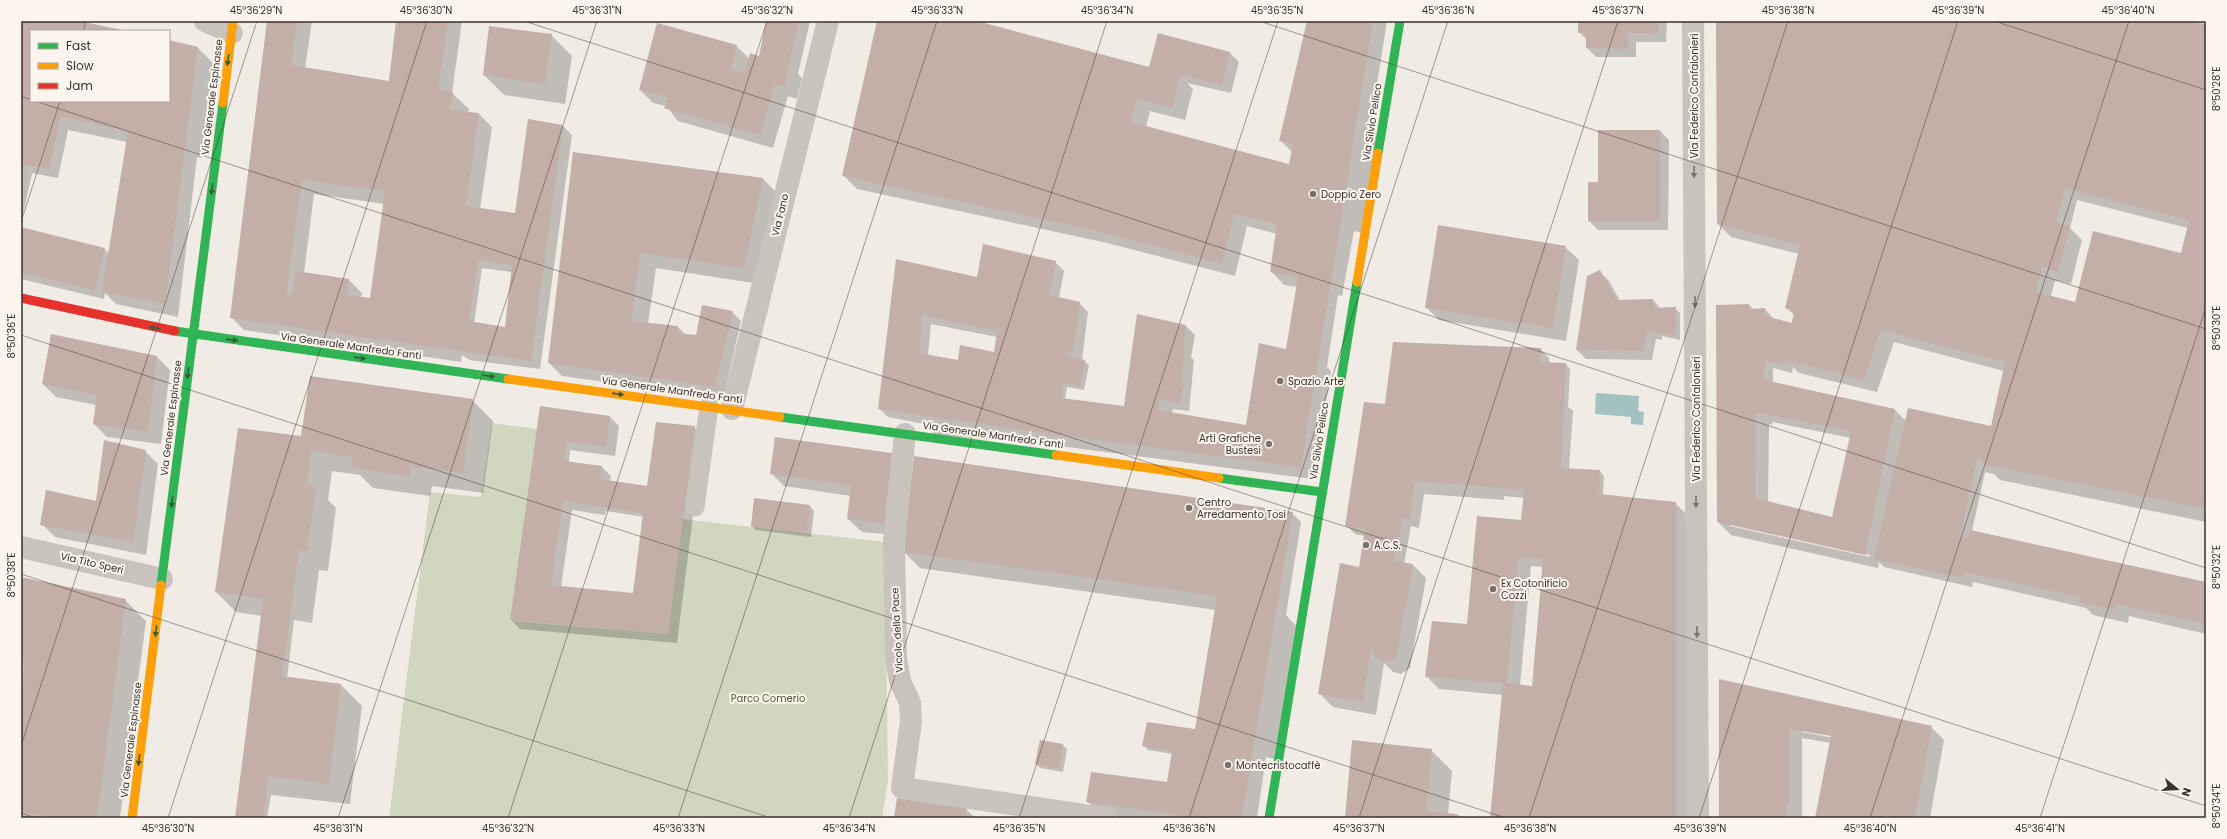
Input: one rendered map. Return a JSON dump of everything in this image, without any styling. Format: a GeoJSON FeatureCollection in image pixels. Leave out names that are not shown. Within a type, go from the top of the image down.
{"type":"FeatureCollection","features":[{"type":"Feature","properties":{"kind":"street"},"geometry":{"type":"LineString","coordinates":[[205,21],[232,27]]}},
{"type":"Feature","properties":{"kind":"street","name":"Via Fano"},"geometry":{"type":"LineString","coordinates":[[732,409],[828,21]]}},
{"type":"Feature","properties":{"kind":"street","name":"Via Silvio Pellico"},"geometry":{"type":"LineString","coordinates":[[1270,818],[1400,21]]}},
{"type":"Feature","properties":{"kind":"street","name":"Via Federico Confalonieri"},"geometry":{"type":"LineString","coordinates":[[1693,21],[1698,818]]}},
{"type":"Feature","properties":{"kind":"street","name":"Via Generale Espinasse"},"geometry":{"type":"LineString","coordinates":[[132,818],[232,27]]}},
{"type":"Feature","properties":{"kind":"street","name":"Via Generale Manfredo Fanti"},"geometry":{"type":"LineString","coordinates":[[21,298],[193,335],[1322,492]]}},
{"type":"Feature","properties":{"kind":"street","name":"Vicolo della Pace"},"geometry":{"type":"LineString","coordinates":[[905,434],[894,542],[896,658],[900,681],[910,703],[911,721],[902,788],[1104,818]]}},
{"type":"Feature","properties":{"kind":"street","name":"Via Tito Speri"},"geometry":{"type":"LineString","coordinates":[[21,548],[162,579]]}},
{"type":"Feature","properties":{"kind":"lane"},"geometry":{"type":"LineString","coordinates":[[695,507],[709,406]]}},
{"type":"Feature","properties":{"kind":"green space","name":"Parco Comerio"},"geometry":{"type":"Polygon","coordinates":[[[492,423],[537,429],[510,621],[668,634],[682,519],[885,542],[888,781],[882,818],[389,818],[430,492],[481,497],[492,423]]]}},
{"type":"Feature","properties":{"kind":"water"},"geometry":{"type":"Polygon","coordinates":[[[1596,393],[1639,396],[1638,411],[1644,412],[1643,425],[1631,424],[1631,417],[1595,414],[1596,393]]]}},
{"type":"Feature","properties":{"kind":"building"},"geometry":{"type":"Polygon","coordinates":[[[21,21],[79,21],[122,30],[30,30],[30,102],[170,102],[170,40],[198,47],[165,304],[102,292],[128,131],[61,116],[49,169],[21,164],[21,21]]]}},
{"type":"Feature","properties":{"kind":"building"},"geometry":{"type":"Polygon","coordinates":[[[267,21],[297,21],[291,65],[389,81],[396,21],[448,21],[438,90],[453,92],[450,110],[479,113],[466,206],[515,213],[528,119],[563,125],[531,361],[230,318],[267,21]],[[302,180],[286,294],[292,295],[296,271],[349,279],[347,295],[370,298],[385,191],[302,180]],[[478,260],[469,321],[505,327],[512,265],[478,260]]]}},
{"type":"Feature","properties":{"kind":"building"},"geometry":{"type":"Polygon","coordinates":[[[766,21],[799,21],[784,87],[775,84],[760,135],[664,108],[668,97],[639,90],[657,23],[737,45],[731,69],[745,73],[750,53],[759,56],[766,21]]]}},
{"type":"Feature","properties":{"kind":"building"},"geometry":{"type":"Polygon","coordinates":[[[877,21],[977,21],[1149,67],[1158,33],[1230,52],[1222,85],[1180,75],[1172,108],[1137,98],[1131,122],[1289,164],[1293,144],[1279,141],[1307,21],[1373,21],[1301,467],[878,409],[896,259],[977,277],[983,244],[1056,261],[1049,295],[1080,302],[1073,353],[1067,352],[1066,356],[1085,360],[1080,386],[1063,383],[1061,398],[1124,406],[1137,314],[1186,325],[1183,349],[1185,350],[1181,381],[1184,381],[1180,403],[1159,399],[1158,410],[1246,425],[1259,343],[1286,349],[1298,277],[1270,272],[1277,224],[1234,214],[1222,264],[1093,230],[842,176],[877,21]],[[922,315],[919,353],[958,360],[960,345],[994,352],[997,331],[922,315]]]}},
{"type":"Feature","properties":{"kind":"building"},"geometry":{"type":"Polygon","coordinates":[[[1578,21],[1658,21],[1658,34],[1628,33],[1628,49],[1586,48],[1586,33],[1578,33],[1578,21]]]}},
{"type":"Feature","properties":{"kind":"building"},"geometry":{"type":"Polygon","coordinates":[[[1716,21],[2188,21],[2206,24],[2206,509],[1982,464],[1983,460],[1977,458],[1960,536],[1968,538],[1970,530],[2206,582],[2206,624],[2116,604],[2115,610],[2079,602],[2080,597],[1964,572],[1963,578],[1874,559],[1908,408],[1991,426],[2005,362],[1881,330],[1864,380],[1785,360],[1783,365],[1765,360],[1764,380],[1895,409],[1865,555],[1717,522],[1716,305],[1749,304],[1749,309],[1765,308],[1765,316],[1792,323],[1794,311],[1785,308],[1800,245],[1717,224],[1716,21]],[[2065,188],[2056,223],[2070,226],[2058,272],[2042,267],[2036,292],[2075,302],[2093,231],[2181,253],[2189,220],[2065,188]],[[1756,412],[1755,498],[1832,517],[1851,431],[1756,412]]]}},
{"type":"Feature","properties":{"kind":"building"},"geometry":{"type":"Polygon","coordinates":[[[489,26],[552,34],[545,84],[483,75],[489,26]]]}},
{"type":"Feature","properties":{"kind":"building"},"geometry":{"type":"Polygon","coordinates":[[[1598,130],[1660,130],[1660,221],[1588,221],[1588,182],[1598,182],[1598,130]]]}},
{"type":"Feature","properties":{"kind":"building"},"geometry":{"type":"Polygon","coordinates":[[[573,152],[763,178],[744,268],[640,253],[631,321],[678,326],[677,333],[696,335],[702,305],[733,311],[715,387],[548,363],[573,152]]]}},
{"type":"Feature","properties":{"kind":"building"},"geometry":{"type":"Polygon","coordinates":[[[1438,225],[1566,246],[1553,328],[1425,308],[1438,225]]]}},
{"type":"Feature","properties":{"kind":"building"},"geometry":{"type":"Polygon","coordinates":[[[21,227],[105,248],[95,290],[21,273],[21,227]]]}},
{"type":"Feature","properties":{"kind":"building"},"geometry":{"type":"Polygon","coordinates":[[[1600,270],[1617,300],[1653,299],[1654,308],[1676,307],[1676,336],[1647,331],[1643,351],[1576,350],[1587,276],[1600,270]]]}},
{"type":"Feature","properties":{"kind":"building"},"geometry":{"type":"Polygon","coordinates":[[[51,334],[157,356],[148,432],[93,424],[97,395],[42,384],[51,334]]]}},
{"type":"Feature","properties":{"kind":"building"},"geometry":{"type":"Polygon","coordinates":[[[1393,342],[1541,348],[1540,362],[1566,363],[1561,468],[1600,470],[1599,494],[1676,502],[1676,818],[1490,818],[1503,683],[1425,677],[1432,621],[1467,624],[1477,516],[1521,520],[1524,490],[1415,481],[1410,519],[1402,518],[1394,561],[1413,564],[1397,655],[1391,661],[1383,661],[1375,656],[1371,647],[1363,702],[1318,694],[1340,563],[1359,567],[1365,529],[1345,526],[1364,402],[1385,404],[1393,342]],[[1518,558],[1507,683],[1532,686],[1543,559],[1518,558]]]}},
{"type":"Feature","properties":{"kind":"building"},"geometry":{"type":"Polygon","coordinates":[[[310,376],[473,399],[463,473],[411,466],[410,476],[351,468],[352,457],[311,451],[307,485],[316,487],[307,551],[299,550],[282,676],[341,684],[329,784],[269,776],[263,818],[235,818],[263,599],[215,592],[238,428],[301,436],[310,376]]]}},
{"type":"Feature","properties":{"kind":"building"},"geometry":{"type":"Polygon","coordinates":[[[540,406],[610,416],[606,447],[566,441],[564,461],[602,466],[600,479],[647,486],[656,422],[695,426],[668,634],[510,620],[540,406]],[[563,501],[551,585],[633,593],[643,513],[563,501]]]}},
{"type":"Feature","properties":{"kind":"building"},"geometry":{"type":"Polygon","coordinates":[[[775,437],[892,453],[884,523],[847,519],[851,485],[770,474],[775,437]]]}},
{"type":"Feature","properties":{"kind":"building"},"geometry":{"type":"Polygon","coordinates":[[[104,440],[146,450],[133,542],[40,525],[46,490],[96,501],[104,440]]]}},
{"type":"Feature","properties":{"kind":"building"},"geometry":{"type":"Polygon","coordinates":[[[914,456],[1293,512],[1242,818],[1200,818],[1086,802],[1091,772],[1167,782],[1172,751],[1142,746],[1147,722],[1195,729],[1217,596],[903,552],[914,456]]]}},
{"type":"Feature","properties":{"kind":"building"},"geometry":{"type":"Polygon","coordinates":[[[754,498],[810,505],[807,533],[751,526],[754,498]]]}},
{"type":"Feature","properties":{"kind":"building"},"geometry":{"type":"Polygon","coordinates":[[[21,577],[126,599],[97,818],[59,818],[21,813],[21,694],[25,663],[21,662],[21,577]]]}},
{"type":"Feature","properties":{"kind":"building"},"geometry":{"type":"Polygon","coordinates":[[[1719,679],[1932,726],[1915,818],[1815,818],[1831,736],[1789,729],[1790,805],[1787,805],[1787,818],[1719,818],[1719,679]]]}},
{"type":"Feature","properties":{"kind":"building"},"geometry":{"type":"Polygon","coordinates":[[[1040,740],[1063,744],[1059,769],[1035,764],[1040,740]]]}},
{"type":"Feature","properties":{"kind":"building"},"geometry":{"type":"Polygon","coordinates":[[[1352,740],[1432,749],[1426,811],[1456,814],[1464,818],[1345,818],[1352,740]]]}},
{"type":"Feature","properties":{"kind":"building"},"geometry":{"type":"Polygon","coordinates":[[[897,798],[967,808],[965,818],[894,818],[897,798]]]}},
{"type":"Feature","properties":{"kind":"traffic: fast"},"geometry":{"type":"LineString","coordinates":[[1378,153],[1400,21]]}},
{"type":"Feature","properties":{"kind":"traffic: fast"},"geometry":{"type":"LineString","coordinates":[[161,585],[223,103]]}},
{"type":"Feature","properties":{"kind":"traffic: fast"},"geometry":{"type":"LineString","coordinates":[[1269,818],[1357,282]]}},
{"type":"Feature","properties":{"kind":"traffic: fast"},"geometry":{"type":"LineString","coordinates":[[175,331],[508,379]]}},
{"type":"Feature","properties":{"kind":"traffic: fast"},"geometry":{"type":"LineString","coordinates":[[780,417],[1056,455]]}},
{"type":"Feature","properties":{"kind":"traffic: fast"},"geometry":{"type":"LineString","coordinates":[[1219,478],[1322,492]]}},
{"type":"Feature","properties":{"kind":"traffic: slow"},"geometry":{"type":"LineString","coordinates":[[223,103],[233,21]]}},
{"type":"Feature","properties":{"kind":"traffic: slow"},"geometry":{"type":"LineString","coordinates":[[1357,282],[1378,153]]}},
{"type":"Feature","properties":{"kind":"traffic: slow"},"geometry":{"type":"LineString","coordinates":[[508,379],[780,417]]}},
{"type":"Feature","properties":{"kind":"traffic: slow"},"geometry":{"type":"LineString","coordinates":[[1056,455],[1219,478]]}},
{"type":"Feature","properties":{"kind":"traffic: slow"},"geometry":{"type":"LineString","coordinates":[[132,818],[161,585]]}},
{"type":"Feature","properties":{"kind":"traffic: jam"},"geometry":{"type":"LineString","coordinates":[[21,298],[175,331]]}},
{"type":"Feature","properties":{"kind":"place","name":"Doppio Zero"},"geometry":{"type":"Point","coordinates":[1313,194]}},
{"type":"Feature","properties":{"kind":"place","name":"Spazio Arte"},"geometry":{"type":"Point","coordinates":[1280,381]}},
{"type":"Feature","properties":{"kind":"place","name":"Arti Grafiche Bustesi"},"geometry":{"type":"Point","coordinates":[1269,444]}},
{"type":"Feature","properties":{"kind":"place","name":"Centro Arredamento Tosi"},"geometry":{"type":"Point","coordinates":[1189,508]}},
{"type":"Feature","properties":{"kind":"place","name":"A.C.S."},"geometry":{"type":"Point","coordinates":[1366,545]}},
{"type":"Feature","properties":{"kind":"place","name":"Ex Cotonificio Cozzi"},"geometry":{"type":"Point","coordinates":[1493,589]}},
{"type":"Feature","properties":{"kind":"place","name":"Montecristocaffè"},"geometry":{"type":"Point","coordinates":[1228,765]}}]}
